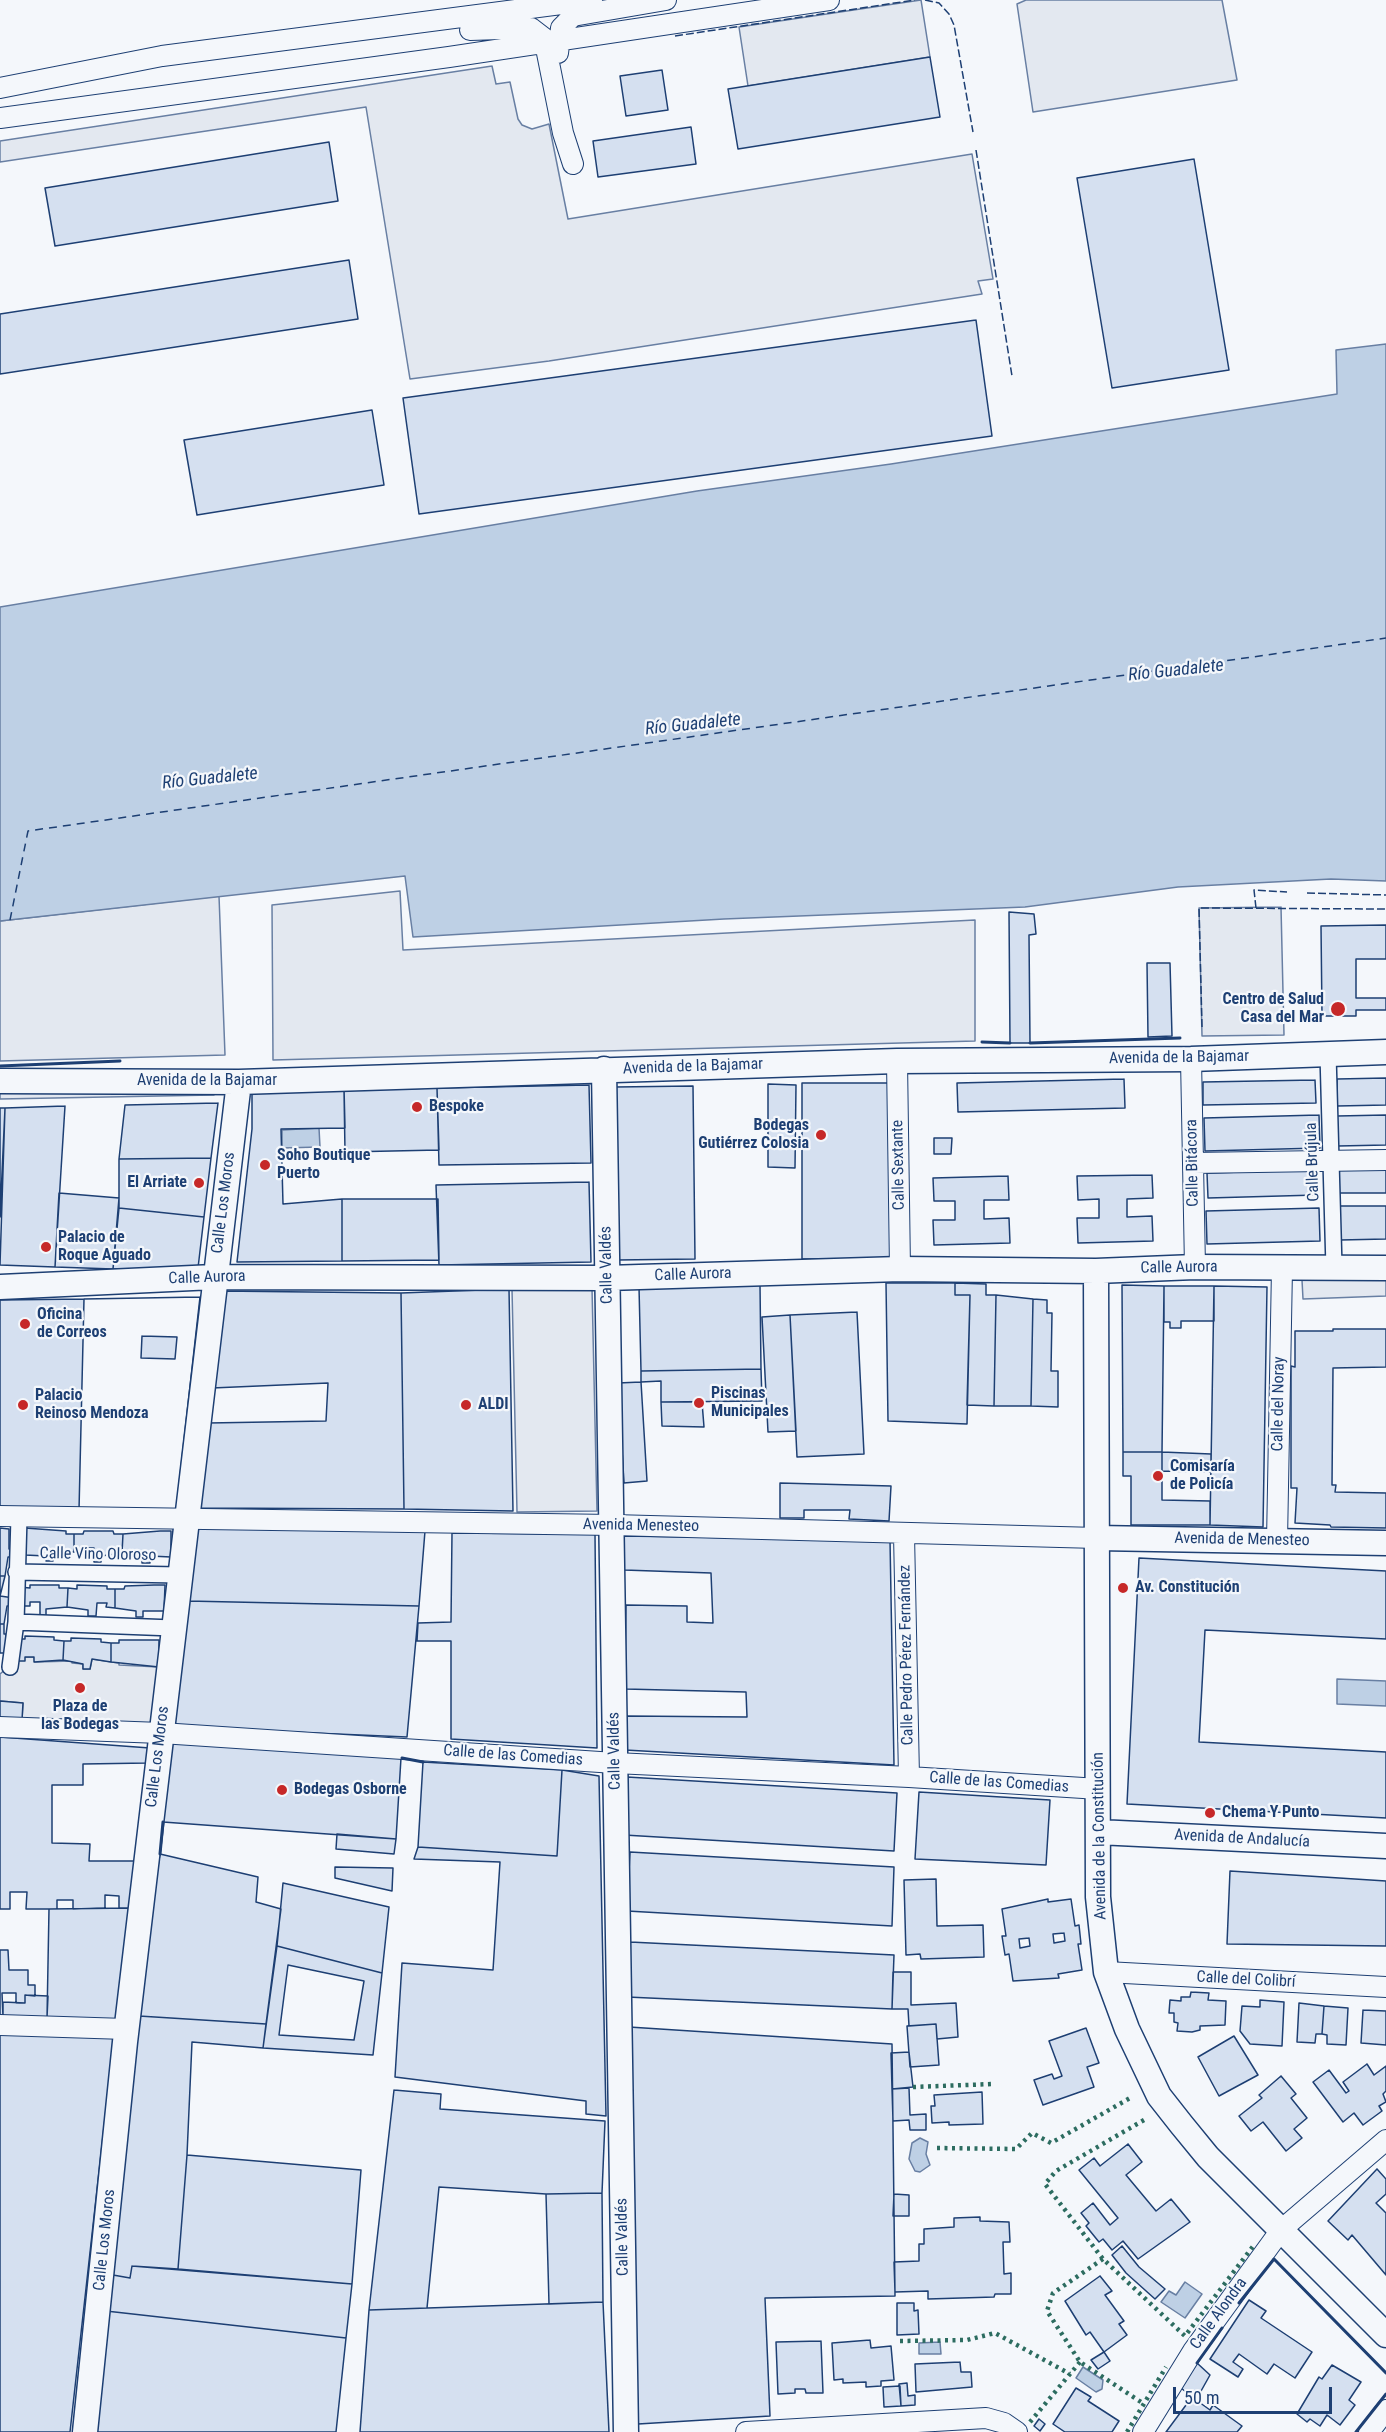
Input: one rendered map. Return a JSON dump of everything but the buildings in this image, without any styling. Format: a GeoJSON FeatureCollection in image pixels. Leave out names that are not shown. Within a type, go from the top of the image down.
{"type":"FeatureCollection","features":[{"type":"Feature","properties":{"kind":"street"},"geometry":{"type":"LineString","coordinates":[[3,88],[162,56],[592,0]]}},
{"type":"Feature","properties":{"kind":"street"},"geometry":{"type":"LineString","coordinates":[[552,42],[575,126],[573,164],[563,133],[552,42],[573,16],[666,0]]}},
{"type":"Feature","properties":{"kind":"street"},"geometry":{"type":"LineString","coordinates":[[0,118],[552,42],[830,0]]}},
{"type":"Feature","properties":{"kind":"street"},"geometry":{"type":"LineString","coordinates":[[162,56],[506,27],[531,28],[552,42]]}},
{"type":"Feature","properties":{"kind":"street","name":"Avenida de la Bajamar"},"geometry":{"type":"LineString","coordinates":[[0,1081],[239,1082],[897,1061],[1191,1059],[1386,1052]]}},
{"type":"Feature","properties":{"kind":"street","name":"Calle Brújula"},"geometry":{"type":"LineString","coordinates":[[1328,1054],[1334,1268]]}},
{"type":"Feature","properties":{"kind":"street","name":"Calle Bitácora"},"geometry":{"type":"LineString","coordinates":[[1191,1059],[1196,1267]]}},
{"type":"Feature","properties":{"kind":"street","name":"Calle Sextante"},"geometry":{"type":"LineString","coordinates":[[897,1061],[900,1269]]}},
{"type":"Feature","properties":{"kind":"street","name":"Calle Valdés"},"geometry":{"type":"LineString","coordinates":[[604,1069],[626,2432]]}},
{"type":"Feature","properties":{"kind":"street","name":"Calle Los Moros"},"geometry":{"type":"LineString","coordinates":[[85,2432],[126,2029],[239,1082]]}},
{"type":"Feature","properties":{"kind":"street"},"geometry":{"type":"LineString","coordinates":[[1193,1163],[1386,1160]]}},
{"type":"Feature","properties":{"kind":"street","name":"Calle del Noray"},"geometry":{"type":"LineString","coordinates":[[1277,1541],[1282,1268]]}},
{"type":"Feature","properties":{"kind":"street","name":"Calle Aurora"},"geometry":{"type":"LineString","coordinates":[[0,1287],[214,1277],[607,1278],[900,1269],[1386,1268]]}},
{"type":"Feature","properties":{"kind":"street","name":"Avenida de la Constitución"},"geometry":{"type":"LineString","coordinates":[[1096,1270],[1098,1897],[1106,1972],[1127,2029],[1159,2096],[1208,2157],[1386,2335]]}},
{"type":"Feature","properties":{"kind":"street"},"geometry":{"type":"LineString","coordinates":[[10,1517],[16,1572],[16,1622],[10,1667]]}},
{"type":"Feature","properties":{"kind":"street","name":"Avenida Menesteo"},"geometry":{"type":"LineString","coordinates":[[10,1517],[613,1525],[1097,1538]]}},
{"type":"Feature","properties":{"kind":"street","name":"Calle Pedro Pérez Fernández"},"geometry":{"type":"LineString","coordinates":[[904,1534],[909,1777]]}},
{"type":"Feature","properties":{"kind":"street","name":"Avenida de Menesteo"},"geometry":{"type":"LineString","coordinates":[[1097,1538],[1386,1543]]}},
{"type":"Feature","properties":{"kind":"street","name":"Calle Vino Oloroso"},"geometry":{"type":"LineString","coordinates":[[16,1572],[179,1575]]}},
{"type":"Feature","properties":{"kind":"street"},"geometry":{"type":"LineString","coordinates":[[16,1622],[173,1628]]}},
{"type":"Feature","properties":{"kind":"street","name":"Calle de las Comedias"},"geometry":{"type":"LineString","coordinates":[[0,1727],[161,1733],[615,1763],[1099,1789]]}},
{"type":"Feature","properties":{"kind":"street","name":"Avenida de Andalucía"},"geometry":{"type":"LineString","coordinates":[[1098,1833],[1386,1846]]}},
{"type":"Feature","properties":{"kind":"street","name":"Calle del Colibrí"},"geometry":{"type":"LineString","coordinates":[[1106,1972],[1386,1987]]}},
{"type":"Feature","properties":{"kind":"street"},"geometry":{"type":"LineString","coordinates":[[0,2025],[126,2029]]}},
{"type":"Feature","properties":{"kind":"street","name":"Calle Alondra"},"geometry":{"type":"LineString","coordinates":[[1143,2432],[1192,2351],[1281,2230],[1386,2139]]}},
{"type":"Feature","properties":{"kind":"street"},"geometry":{"type":"LineString","coordinates":[[1369,2432],[1386,2410]]}},
{"type":"Feature","properties":{"kind":"street"},"geometry":{"type":"LineString","coordinates":[[746,2432],[986,2418],[1004,2423],[1017,2432]]}},
{"type":"Feature","properties":{"kind":"shaded area"},"geometry":{"type":"Polygon","coordinates":[[[921,0],[930,57],[748,86],[739,27],[921,0]]]}},
{"type":"Feature","properties":{"kind":"shaded area"},"geometry":{"type":"Polygon","coordinates":[[[1026,0],[1222,0],[1237,80],[1033,112],[1017,4],[1026,0]]]}},
{"type":"Feature","properties":{"kind":"shaded area"},"geometry":{"type":"Polygon","coordinates":[[[492,66],[496,84],[510,82],[518,119],[522,125],[532,129],[549,124],[568,219],[972,154],[993,279],[978,281],[982,294],[549,361],[410,379],[366,107],[0,162],[0,141],[492,66]]]}},
{"type":"Feature","properties":{"kind":"shaded area"},"geometry":{"type":"Polygon","coordinates":[[[400,891],[403,950],[975,920],[975,1041],[273,1060],[272,905],[400,891]]]}},
{"type":"Feature","properties":{"kind":"shaded area"},"geometry":{"type":"Polygon","coordinates":[[[219,896],[225,1055],[0,1061],[0,921],[219,896]]]}},
{"type":"Feature","properties":{"kind":"shaded area"},"geometry":{"type":"Polygon","coordinates":[[[1281,907],[1284,1035],[1202,1036],[1199,908],[1281,907]]]}},
{"type":"Feature","properties":{"kind":"shaded area"},"geometry":{"type":"Polygon","coordinates":[[[214,1087],[214,1095],[0,1099],[0,1091],[214,1087]]]}},
{"type":"Feature","properties":{"kind":"shaded area"},"geometry":{"type":"Polygon","coordinates":[[[1386,1277],[1386,1296],[1303,1299],[1302,1280],[1386,1277]]]}},
{"type":"Feature","properties":{"kind":"shaded area"},"geometry":{"type":"Polygon","coordinates":[[[592,1288],[597,1511],[517,1512],[512,1289],[592,1288]]]}},
{"type":"Feature","properties":{"kind":"shaded area","name":"Plaza de las Bodegas"},"geometry":{"type":"Polygon","coordinates":[[[25,1657],[34,1657],[35,1662],[72,1661],[72,1663],[83,1664],[83,1669],[90,1669],[92,1659],[119,1663],[119,1665],[159,1667],[161,1733],[22,1720],[23,1703],[0,1701],[0,1674],[15,1661],[25,1657]]]}},
{"type":"Feature","properties":{"kind":"water","name":"Río Guadalete"},"geometry":{"type":"Polygon","coordinates":[[[1386,344],[1386,881],[1331,879],[1178,887],[1025,907],[724,919],[413,937],[405,876],[0,921],[0,607],[697,491],[891,464],[1337,394],[1336,350],[1386,344]]]}},
{"type":"Feature","properties":{"kind":"water"},"geometry":{"type":"Polygon","coordinates":[[[319,1128],[320,1147],[282,1148],[282,1130],[319,1128]]]}},
{"type":"Feature","properties":{"kind":"water"},"geometry":{"type":"Polygon","coordinates":[[[1337,1679],[1386,1681],[1386,1706],[1337,1704],[1337,1679]]]}},
{"type":"Feature","properties":{"kind":"water"},"geometry":{"type":"Polygon","coordinates":[[[920,2138],[928,2142],[926,2154],[930,2165],[920,2172],[915,2171],[909,2159],[912,2143],[920,2138]]]}},
{"type":"Feature","properties":{"kind":"water"},"geometry":{"type":"Polygon","coordinates":[[[1185,2282],[1202,2294],[1185,2318],[1161,2302],[1169,2291],[1176,2295],[1185,2282]]]}},
{"type":"Feature","properties":{"kind":"water"},"geometry":{"type":"Polygon","coordinates":[[[940,2342],[941,2354],[919,2354],[919,2343],[940,2342]]]}},
{"type":"Feature","properties":{"kind":"water"},"geometry":{"type":"Polygon","coordinates":[[[1083,2367],[1103,2380],[1102,2389],[1096,2392],[1076,2378],[1083,2367]]]}},
{"type":"Feature","properties":{"kind":"ferry route"},"geometry":{"type":"LineString","coordinates":[[10,920],[28,831],[1386,638]]}},
{"type":"Feature","properties":{"kind":"hedge"},"geometry":{"type":"LineString","coordinates":[[913,2087],[993,2084]]}},
{"type":"Feature","properties":{"kind":"hedge"},"geometry":{"type":"LineString","coordinates":[[937,2148],[1016,2149],[1032,2133],[1051,2143],[1130,2098]]}},
{"type":"Feature","properties":{"kind":"hedge"},"geometry":{"type":"LineString","coordinates":[[1144,2120],[1056,2171],[1045,2184],[1103,2259],[1185,2336],[1254,2245]]}},
{"type":"Feature","properties":{"kind":"hedge"},"geometry":{"type":"LineString","coordinates":[[1103,2259],[1053,2293],[1047,2311],[1080,2362],[1144,2404]]}},
{"type":"Feature","properties":{"kind":"hedge"},"geometry":{"type":"LineString","coordinates":[[900,2341],[967,2340],[995,2333],[1070,2374]]}},
{"type":"Feature","properties":{"kind":"hedge"},"geometry":{"type":"LineString","coordinates":[[1030,2422],[1080,2362]]}},
{"type":"Feature","properties":{"kind":"hedge"},"geometry":{"type":"LineString","coordinates":[[1127,2432],[1166,2367]]}},
{"type":"Feature","properties":{"kind":"fence"},"geometry":{"type":"LineString","coordinates":[[675,36],[915,0]]}},
{"type":"Feature","properties":{"kind":"fence"},"geometry":{"type":"LineString","coordinates":[[925,0],[939,3],[949,14],[954,25],[973,132]]}},
{"type":"Feature","properties":{"kind":"fence"},"geometry":{"type":"LineString","coordinates":[[976,150],[1012,376]]}},
{"type":"Feature","properties":{"kind":"fence"},"geometry":{"type":"LineString","coordinates":[[1256,908],[1254,890],[1287,892]]}},
{"type":"Feature","properties":{"kind":"fence"},"geometry":{"type":"LineString","coordinates":[[1307,893],[1386,895]]}},
{"type":"Feature","properties":{"kind":"fence"},"geometry":{"type":"LineString","coordinates":[[1202,1027],[1199,908],[1386,909]]}},
{"type":"Feature","properties":{"kind":"wall"},"geometry":{"type":"LineString","coordinates":[[1030,1043],[1180,1038]]}},
{"type":"Feature","properties":{"kind":"wall"},"geometry":{"type":"LineString","coordinates":[[982,1042],[1010,1043]]}},
{"type":"Feature","properties":{"kind":"wall"},"geometry":{"type":"LineString","coordinates":[[0,1066],[120,1061]]}},
{"type":"Feature","properties":{"kind":"wall"},"geometry":{"type":"LineString","coordinates":[[402,1758],[423,1762]]}},
{"type":"Feature","properties":{"kind":"wall"},"geometry":{"type":"LineString","coordinates":[[160,1854],[163,1822]]}},
{"type":"Feature","properties":{"kind":"wall"},"geometry":{"type":"LineString","coordinates":[[1239,2303],[1274,2259],[1386,2373]]}},
{"type":"Feature","properties":{"kind":"wall"},"geometry":{"type":"LineString","coordinates":[[1197,2363],[1222,2328]]}},
{"type":"Feature","properties":{"kind":"wall"},"geometry":{"type":"LineString","coordinates":[[1356,2432],[1386,2394]]}},
{"type":"Feature","properties":{"kind":"place","name":"Centro de Salud Casa del Mar"},"geometry":{"type":"Point","coordinates":[1338,1009]}},
{"type":"Feature","properties":{"kind":"place","name":"Bespoke"},"geometry":{"type":"Point","coordinates":[417,1107]}},
{"type":"Feature","properties":{"kind":"place","name":"Bodegas Gutiérrez Colosia"},"geometry":{"type":"Point","coordinates":[821,1135]}},
{"type":"Feature","properties":{"kind":"place","name":"Soho Boutique Puerto"},"geometry":{"type":"Point","coordinates":[265,1165]}},
{"type":"Feature","properties":{"kind":"place","name":"El Arriate"},"geometry":{"type":"Point","coordinates":[199,1183]}},
{"type":"Feature","properties":{"kind":"place","name":"Palacio de Roque Aguado"},"geometry":{"type":"Point","coordinates":[46,1247]}},
{"type":"Feature","properties":{"kind":"place","name":"Oficina de Correos"},"geometry":{"type":"Point","coordinates":[25,1324]}},
{"type":"Feature","properties":{"kind":"place","name":"Piscinas Municipales"},"geometry":{"type":"Point","coordinates":[699,1403]}},
{"type":"Feature","properties":{"kind":"place","name":"Palacio Reinoso Mendoza"},"geometry":{"type":"Point","coordinates":[23,1405]}},
{"type":"Feature","properties":{"kind":"place","name":"ALDI"},"geometry":{"type":"Point","coordinates":[466,1405]}},
{"type":"Feature","properties":{"kind":"place","name":"Comisaría de Policía"},"geometry":{"type":"Point","coordinates":[1158,1476]}},
{"type":"Feature","properties":{"kind":"place","name":"Av. Constitución"},"geometry":{"type":"Point","coordinates":[1123,1588]}},
{"type":"Feature","properties":{"kind":"place","name":"Plaza de las Bodegas"},"geometry":{"type":"Point","coordinates":[80,1688]}},
{"type":"Feature","properties":{"kind":"place","name":"Bodegas Osborne"},"geometry":{"type":"Point","coordinates":[282,1790]}},
{"type":"Feature","properties":{"kind":"place","name":"Chema Y Punto"},"geometry":{"type":"Point","coordinates":[1210,1813]}}]}
